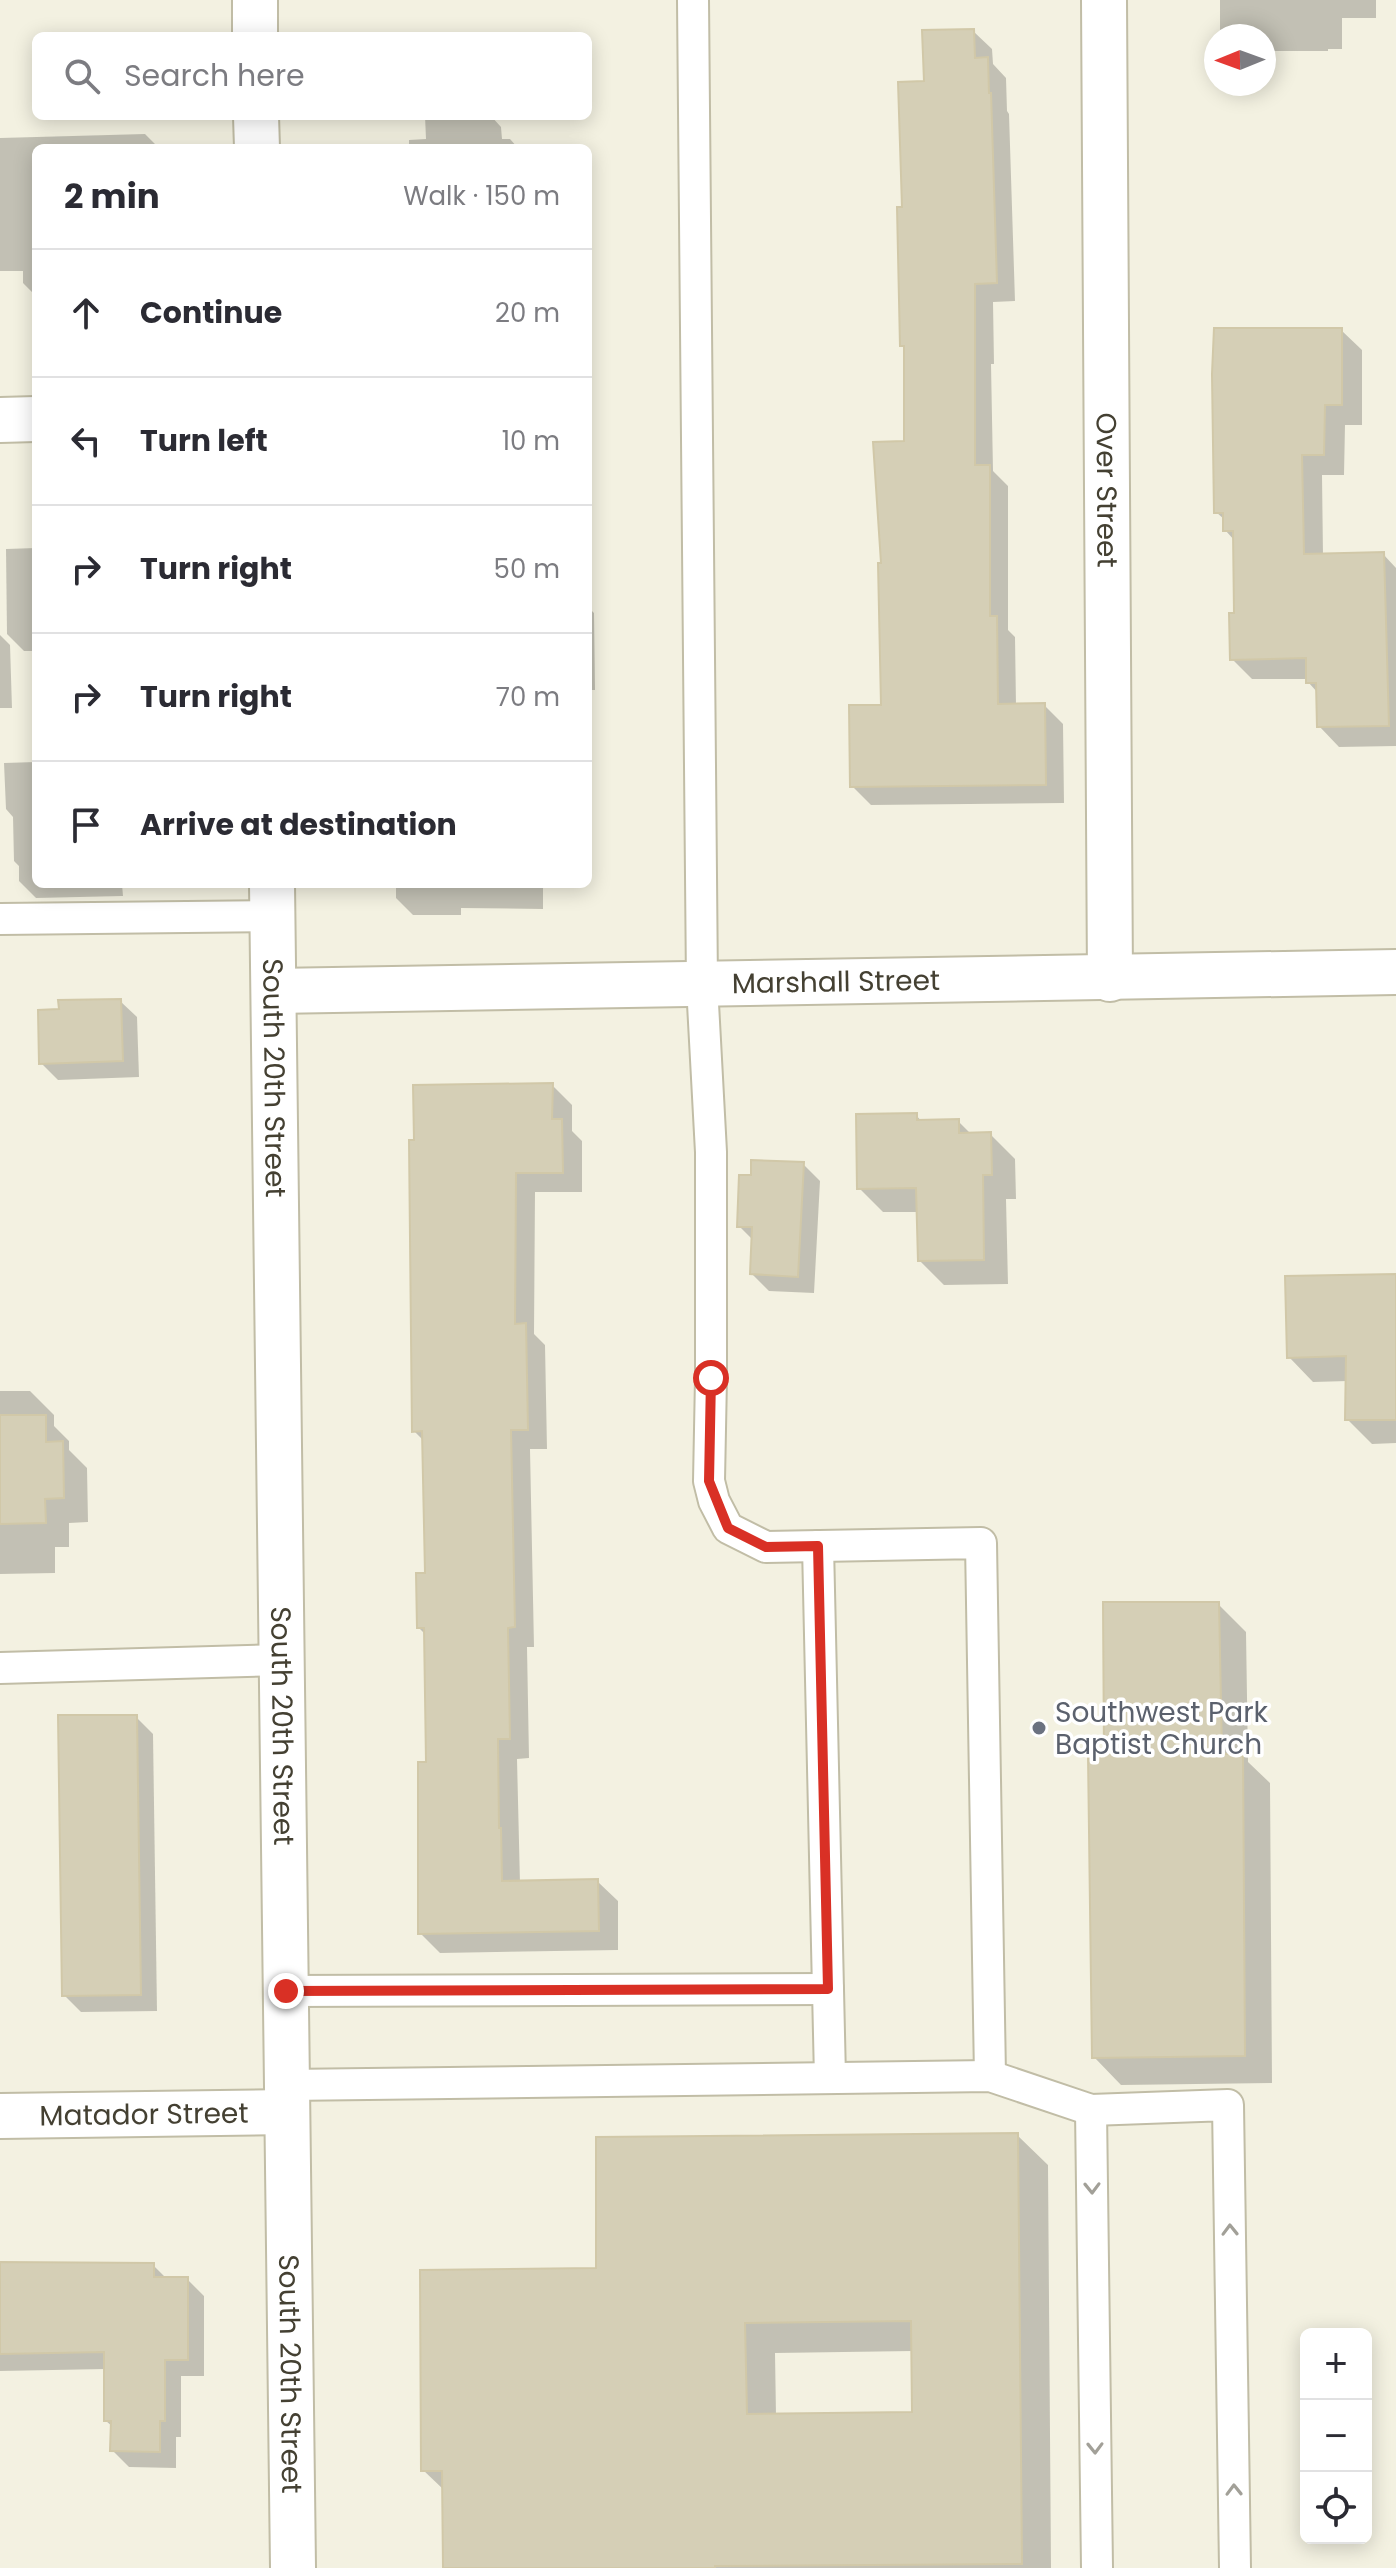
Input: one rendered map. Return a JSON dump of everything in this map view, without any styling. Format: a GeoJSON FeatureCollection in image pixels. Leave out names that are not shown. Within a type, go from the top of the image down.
{"type":"FeatureCollection","features":[{"type":"Feature","properties":{"kind":"street"},"geometry":{"type":"LineString","coordinates":[[255,0],[255,32]]}},
{"type":"Feature","properties":{"kind":"street","name":"Over Street"},"geometry":{"type":"LineString","coordinates":[[1104,0],[1110,979]]}},
{"type":"Feature","properties":{"kind":"street"},"geometry":{"type":"LineString","coordinates":[[256,120],[257,144]]}},
{"type":"Feature","properties":{"kind":"street"},"geometry":{"type":"LineString","coordinates":[[0,420],[32,419]]}},
{"type":"Feature","properties":{"kind":"street","name":"South 20th Street"},"geometry":{"type":"LineString","coordinates":[[272,900],[293,2568]]}},
{"type":"Feature","properties":{"kind":"street","name":"Marshall Street"},"geometry":{"type":"LineString","coordinates":[[274,991],[1396,972]]}},
{"type":"Feature","properties":{"kind":"street","name":"Matador Street"},"geometry":{"type":"LineString","coordinates":[[0,2116],[287,2098]]}},
{"type":"Feature","properties":{"kind":"lane"},"geometry":{"type":"LineString","coordinates":[[693,0],[702,985],[711,1152],[709,1481],[728,1528],[766,1547],[981,1543],[990,2076]]}},
{"type":"Feature","properties":{"kind":"lane"},"geometry":{"type":"LineString","coordinates":[[0,919],[272,900]]}},
{"type":"Feature","properties":{"kind":"lane"},"geometry":{"type":"LineString","coordinates":[[818,1546],[830,2078]]}},
{"type":"Feature","properties":{"kind":"lane"},"geometry":{"type":"LineString","coordinates":[[0,1668],[282,1660]]}},
{"type":"Feature","properties":{"kind":"lane"},"geometry":{"type":"LineString","coordinates":[[286,1991],[828,1989]]}},
{"type":"Feature","properties":{"kind":"lane"},"geometry":{"type":"LineString","coordinates":[[287,2098],[830,2078],[990,2076],[1091,2110],[1228,2105],[1235,2568]]}},
{"type":"Feature","properties":{"kind":"lane"},"geometry":{"type":"LineString","coordinates":[[1091,2110],[1097,2568]]}},
{"type":"Feature","properties":{"kind":"building"},"geometry":{"type":"Polygon","coordinates":[[[974,29],[975,58],[988,57],[997,283],[975,284],[975,465],[990,465],[990,616],[997,616],[998,704],[1045,703],[1046,785],[850,787],[849,705],[881,705],[878,563],[881,563],[873,442],[904,441],[904,346],[900,346],[897,207],[902,207],[898,82],[924,81],[922,30],[974,29]]]}},
{"type":"Feature","properties":{"kind":"building"},"geometry":{"type":"Polygon","coordinates":[[[1214,328],[1342,328],[1342,405],[1325,405],[1324,455],[1302,455],[1304,554],[1384,552],[1389,726],[1317,727],[1316,683],[1306,683],[1306,658],[1230,660],[1229,613],[1234,613],[1233,531],[1223,531],[1223,513],[1214,513],[1214,328]]]}},
{"type":"Feature","properties":{"kind":"building"},"geometry":{"type":"Polygon","coordinates":[[[121,999],[123,1061],[39,1064],[38,1010],[59,1009],[58,1000],[121,999]]]}},
{"type":"Feature","properties":{"kind":"building"},"geometry":{"type":"Polygon","coordinates":[[[553,1083],[552,1119],[562,1119],[563,1173],[516,1173],[515,1324],[526,1323],[528,1430],[511,1430],[515,1627],[508,1628],[510,1739],[498,1739],[499,1828],[502,1881],[598,1879],[599,1931],[418,1934],[418,1762],[426,1762],[424,1628],[417,1628],[416,1573],[425,1573],[422,1431],[412,1432],[409,1140],[414,1140],[413,1085],[553,1083]]]}},
{"type":"Feature","properties":{"kind":"building"},"geometry":{"type":"Polygon","coordinates":[[[917,1113],[917,1120],[959,1119],[959,1133],[991,1132],[992,1175],[983,1175],[984,1260],[918,1261],[916,1188],[857,1189],[856,1114],[917,1113]]]}},
{"type":"Feature","properties":{"kind":"building"},"geometry":{"type":"Polygon","coordinates":[[[751,1160],[804,1162],[798,1277],[750,1274],[752,1227],[737,1227],[739,1175],[751,1175],[751,1160]]]}},
{"type":"Feature","properties":{"kind":"building"},"geometry":{"type":"Polygon","coordinates":[[[1396,1274],[1396,1420],[1345,1420],[1346,1356],[1287,1358],[1285,1276],[1396,1274]]]}},
{"type":"Feature","properties":{"kind":"building"},"geometry":{"type":"Polygon","coordinates":[[[0,1415],[46,1415],[46,1442],[63,1441],[64,1498],[45,1499],[46,1523],[0,1524],[0,1415]]]}},
{"type":"Feature","properties":{"kind":"building"},"geometry":{"type":"Polygon","coordinates":[[[1103,1602],[1219,1602],[1222,1754],[1243,1754],[1245,2056],[1092,2058],[1088,1755],[1104,1755],[1103,1602]]]}},
{"type":"Feature","properties":{"kind":"building"},"geometry":{"type":"Polygon","coordinates":[[[58,1715],[137,1715],[141,1995],[62,1996],[58,1715]]]}},
{"type":"Feature","properties":{"kind":"building"},"geometry":{"type":"Polygon","coordinates":[[[1018,2133],[1022,2564],[443,2568],[442,2471],[421,2471],[420,2270],[596,2268],[596,2137],[1018,2133]],[[911,2321],[745,2323],[747,2414],[912,2412],[911,2321]]]}},
{"type":"Feature","properties":{"kind":"building"},"geometry":{"type":"Polygon","coordinates":[[[0,2262],[154,2263],[154,2277],[188,2277],[188,2360],[165,2360],[165,2421],[160,2421],[160,2452],[110,2451],[111,2421],[104,2421],[104,2352],[0,2354],[0,2262]]]}},
{"type":"Feature","properties":{"kind":"place","name":"Southwest Park Baptist Church"},"geometry":{"type":"Point","coordinates":[1039,1728]}},
{"type":"Feature","properties":{"kind":"route"},"geometry":{"type":"LineString","coordinates":[[286,1991],[828,1989],[818,1546],[766,1547],[728,1528],[714,1501],[709,1481],[711,1378]]}}]}
